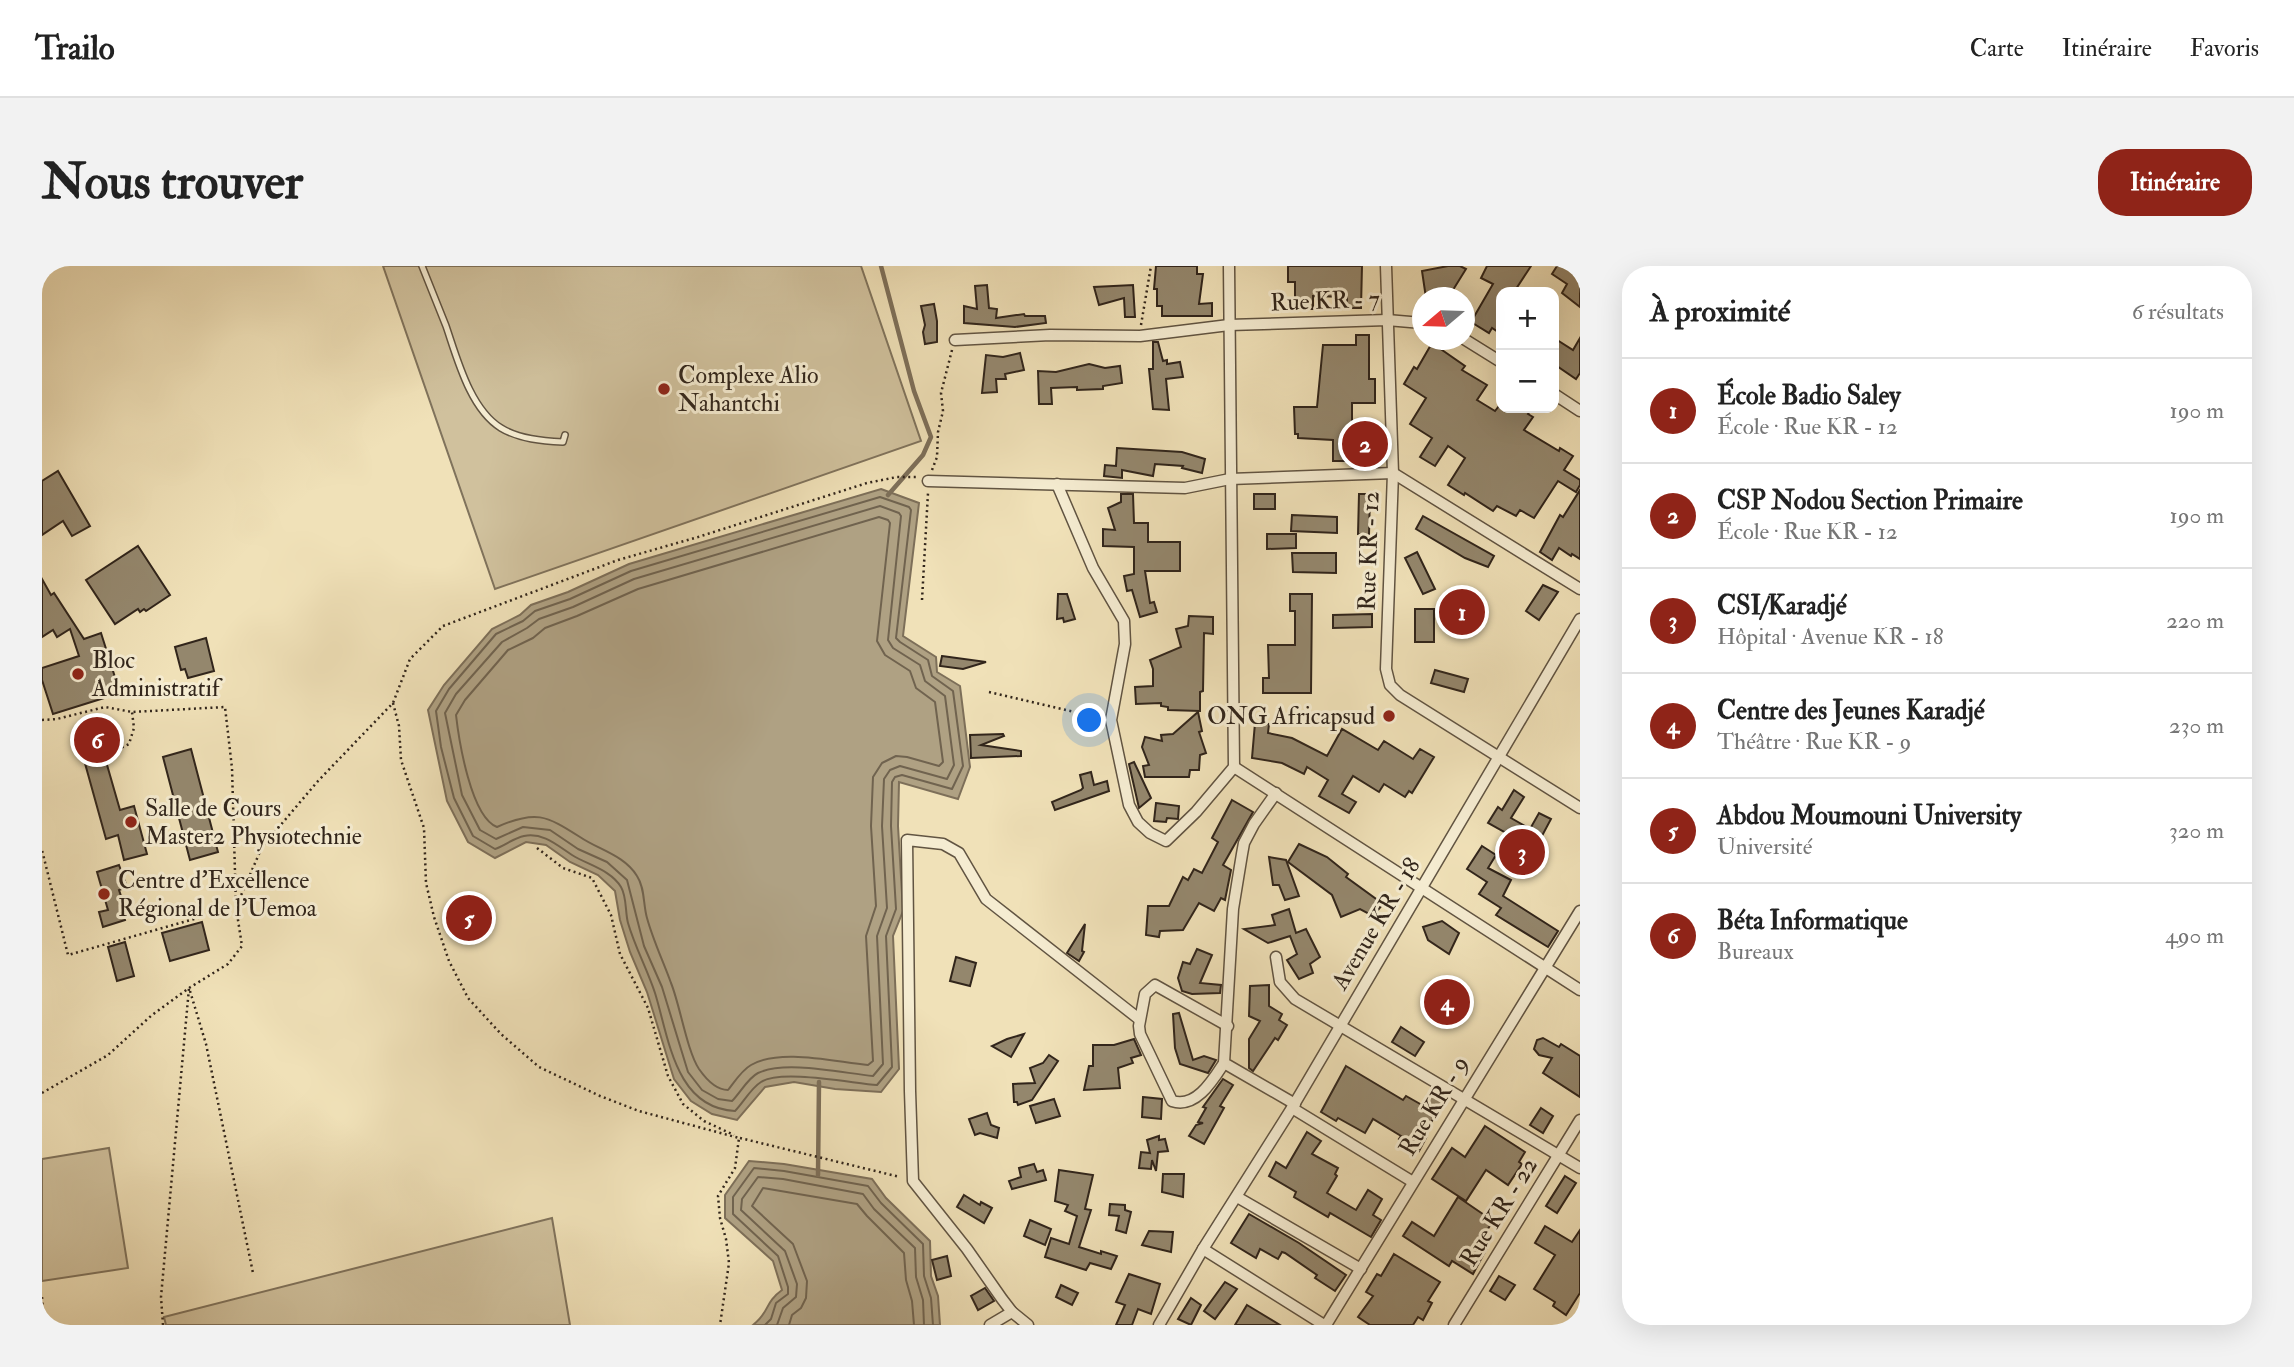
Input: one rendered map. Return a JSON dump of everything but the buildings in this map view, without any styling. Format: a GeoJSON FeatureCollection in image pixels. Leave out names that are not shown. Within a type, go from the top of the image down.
{"type":"FeatureCollection","features":[{"type":"Feature","properties":{"kind":"street"},"geometry":{"type":"LineString","coordinates":[[1057,484],[1093,568],[1124,621],[1125,644],[1111,720],[1133,815],[1150,833],[1163,841],[1169,840],[1234,767],[1229,266]]}},
{"type":"Feature","properties":{"kind":"street","name":"Rue KR - 12"},"geometry":{"type":"LineString","coordinates":[[1386,266],[1393,473],[1385,669],[1390,685],[1399,695],[1498,759]]}},
{"type":"Feature","properties":{"kind":"street","name":"Rue KR - 7"},"geometry":{"type":"LineString","coordinates":[[955,340],[1050,335],[1140,336],[1229,325],[1387,320],[1412,322]]}},
{"type":"Feature","properties":{"kind":"street"},"geometry":{"type":"LineString","coordinates":[[1475,345],[1496,359]]}},
{"type":"Feature","properties":{"kind":"street"},"geometry":{"type":"LineString","coordinates":[[1559,397],[1580,411]]}},
{"type":"Feature","properties":{"kind":"street"},"geometry":{"type":"LineString","coordinates":[[928,481],[1185,488],[1230,478],[1393,473],[1580,589]]}},
{"type":"Feature","properties":{"kind":"street","name":"Avenue KR - 18"},"geometry":{"type":"LineString","coordinates":[[1159,1325],[1423,889],[1580,619]]}},
{"type":"Feature","properties":{"kind":"street"},"geometry":{"type":"LineString","coordinates":[[1498,759],[1580,808]]}},
{"type":"Feature","properties":{"kind":"street"},"geometry":{"type":"LineString","coordinates":[[1234,767],[1580,990]]}},
{"type":"Feature","properties":{"kind":"street"},"geometry":{"type":"LineString","coordinates":[[1228,1026],[1155,985],[1145,994],[1139,1019],[1140,1034],[1172,1101],[1191,1101],[1210,1084],[1224,1063],[1228,1026],[1233,909],[1244,843],[1276,793]]}},
{"type":"Feature","properties":{"kind":"street"},"geometry":{"type":"LineString","coordinates":[[1028,1325],[1012,1312],[913,1181],[907,840],[943,844],[960,853],[986,899],[1139,1019]]}},
{"type":"Feature","properties":{"kind":"street","name":"Rue KR - 9"},"geometry":{"type":"LineString","coordinates":[[1325,1325],[1580,911]]}},
{"type":"Feature","properties":{"kind":"street"},"geometry":{"type":"LineString","coordinates":[[1276,957],[1280,982],[1295,999],[1580,1168]]}},
{"type":"Feature","properties":{"kind":"street"},"geometry":{"type":"LineString","coordinates":[[1224,1063],[1413,1182]]}},
{"type":"Feature","properties":{"kind":"street","name":"Rue KR - 22"},"geometry":{"type":"LineString","coordinates":[[1454,1325],[1580,1120]]}},
{"type":"Feature","properties":{"kind":"street"},"geometry":{"type":"LineString","coordinates":[[1237,1197],[1361,1269]]}},
{"type":"Feature","properties":{"kind":"street"},"geometry":{"type":"LineString","coordinates":[[1203,1249],[1325,1325]]}},
{"type":"Feature","properties":{"kind":"street"},"geometry":{"type":"LineString","coordinates":[[990,1325],[1012,1312]]}},
{"type":"Feature","properties":{"kind":"lane"},"geometry":{"type":"LineString","coordinates":[[422,266],[460,371],[485,413],[499,427],[517,436],[564,442],[565,435]]}},
{"type":"Feature","properties":{"kind":"path"},"geometry":{"type":"LineString","coordinates":[[1140,336],[1151,266]]}},
{"type":"Feature","properties":{"kind":"path"},"geometry":{"type":"LineString","coordinates":[[236,907],[262,846],[317,781],[393,703],[410,659],[443,626],[618,560],[867,483],[911,476],[928,481]]}},
{"type":"Feature","properties":{"kind":"path"},"geometry":{"type":"LineString","coordinates":[[989,692],[1079,715],[1111,720]]}},
{"type":"Feature","properties":{"kind":"path"},"geometry":{"type":"LineString","coordinates":[[393,703],[401,760],[425,828],[426,883],[434,917],[449,961],[468,998],[501,1034],[539,1067],[639,1111],[913,1181]]}},
{"type":"Feature","properties":{"kind":"path"},"geometry":{"type":"LineString","coordinates":[[42,720],[105,707],[132,712],[225,707],[232,768],[236,907],[242,946],[228,964],[152,1015],[108,1055],[42,1093]]}},
{"type":"Feature","properties":{"kind":"path"},"geometry":{"type":"LineString","coordinates":[[107,755],[129,744],[134,728],[132,712]]}},
{"type":"Feature","properties":{"kind":"path"},"geometry":{"type":"LineString","coordinates":[[537,848],[563,868],[592,878],[611,915],[621,954],[648,1008],[668,1076],[683,1104],[704,1121],[739,1138]]}},
{"type":"Feature","properties":{"kind":"path"},"geometry":{"type":"LineString","coordinates":[[42,850],[68,955],[236,907]]}},
{"type":"Feature","properties":{"kind":"path"},"geometry":{"type":"LineString","coordinates":[[189,988],[206,1044],[253,1273]]}},
{"type":"Feature","properties":{"kind":"path"},"geometry":{"type":"LineString","coordinates":[[163,1325],[161,1297],[189,988]]}},
{"type":"Feature","properties":{"kind":"path"},"geometry":{"type":"LineString","coordinates":[[720,1325],[729,1263],[718,1196],[734,1168],[739,1138]]}},
{"type":"Feature","properties":{"kind":"path"},"geometry":{"type":"LineString","coordinates":[[42,1297],[44,1325]]}},
{"type":"Feature","properties":{"kind":"shaded area","name":"Complexe Alio Nahantchi"},"geometry":{"type":"Polygon","coordinates":[[[383,266],[861,266],[921,441],[495,589],[383,266]]]}},
{"type":"Feature","properties":{"kind":"shaded area"},"geometry":{"type":"Polygon","coordinates":[[[109,1148],[128,1268],[42,1281],[42,1159],[109,1148]]]}},
{"type":"Feature","properties":{"kind":"shaded area"},"geometry":{"type":"Polygon","coordinates":[[[552,1218],[570,1325],[166,1325],[164,1317],[552,1218]]]}},
{"type":"Feature","properties":{"kind":"water"},"geometry":{"type":"Polygon","coordinates":[[[881,489],[919,503],[903,636],[936,657],[937,672],[960,686],[970,767],[958,799],[899,782],[898,826],[903,911],[893,936],[899,1069],[881,1092],[835,1089],[794,1082],[765,1087],[737,1120],[712,1114],[691,1101],[674,1079],[647,992],[630,952],[615,891],[598,875],[570,862],[546,845],[526,842],[495,858],[468,842],[447,801],[428,710],[444,685],[492,629],[520,615],[531,605],[568,592],[629,564],[881,489]]]}},
{"type":"Feature","properties":{"kind":"water"},"geometry":{"type":"Polygon","coordinates":[[[749,1161],[872,1179],[886,1198],[930,1241],[931,1276],[938,1296],[940,1325],[753,1325],[782,1290],[773,1261],[725,1218],[725,1195],[749,1161]]]}},
{"type":"Feature","properties":{"kind":"waterway"},"geometry":{"type":"LineString","coordinates":[[881,266],[914,391],[931,437],[923,455],[888,495]]}},
{"type":"Feature","properties":{"kind":"waterway"},"geometry":{"type":"LineString","coordinates":[[818,1175],[819,1082]]}},
{"type":"Feature","properties":{"kind":"place","name":"Complexe Alio Nahantchi"},"geometry":{"type":"Point","coordinates":[664,389]}},
{"type":"Feature","properties":{"kind":"place","name":"CSP Nodou Section Primaire"},"geometry":{"type":"Point","coordinates":[1365,444]}},
{"type":"Feature","properties":{"kind":"place","name":"École Badio Saley"},"geometry":{"type":"Point","coordinates":[1462,612]}},
{"type":"Feature","properties":{"kind":"place","name":"Bloc Administratif"},"geometry":{"type":"Point","coordinates":[78,674]}},
{"type":"Feature","properties":{"kind":"place","name":"ONG Africapsud"},"geometry":{"type":"Point","coordinates":[1389,716]}},
{"type":"Feature","properties":{"kind":"place","name":"Béta Informatique"},"geometry":{"type":"Point","coordinates":[97,740]}},
{"type":"Feature","properties":{"kind":"place","name":"Salle de Cours Master2 Physiotechnie"},"geometry":{"type":"Point","coordinates":[131,822]}},
{"type":"Feature","properties":{"kind":"place","name":"CSI/Karadjé"},"geometry":{"type":"Point","coordinates":[1522,852]}},
{"type":"Feature","properties":{"kind":"place","name":"Centre d'Excellence Régional de l'Uemoa"},"geometry":{"type":"Point","coordinates":[104,894]}},
{"type":"Feature","properties":{"kind":"place","name":"Abdou Moumouni University"},"geometry":{"type":"Point","coordinates":[469,918]}},
{"type":"Feature","properties":{"kind":"place","name":"Centre des Jeunes Karadjé"},"geometry":{"type":"Point","coordinates":[1447,1002]}}]}
